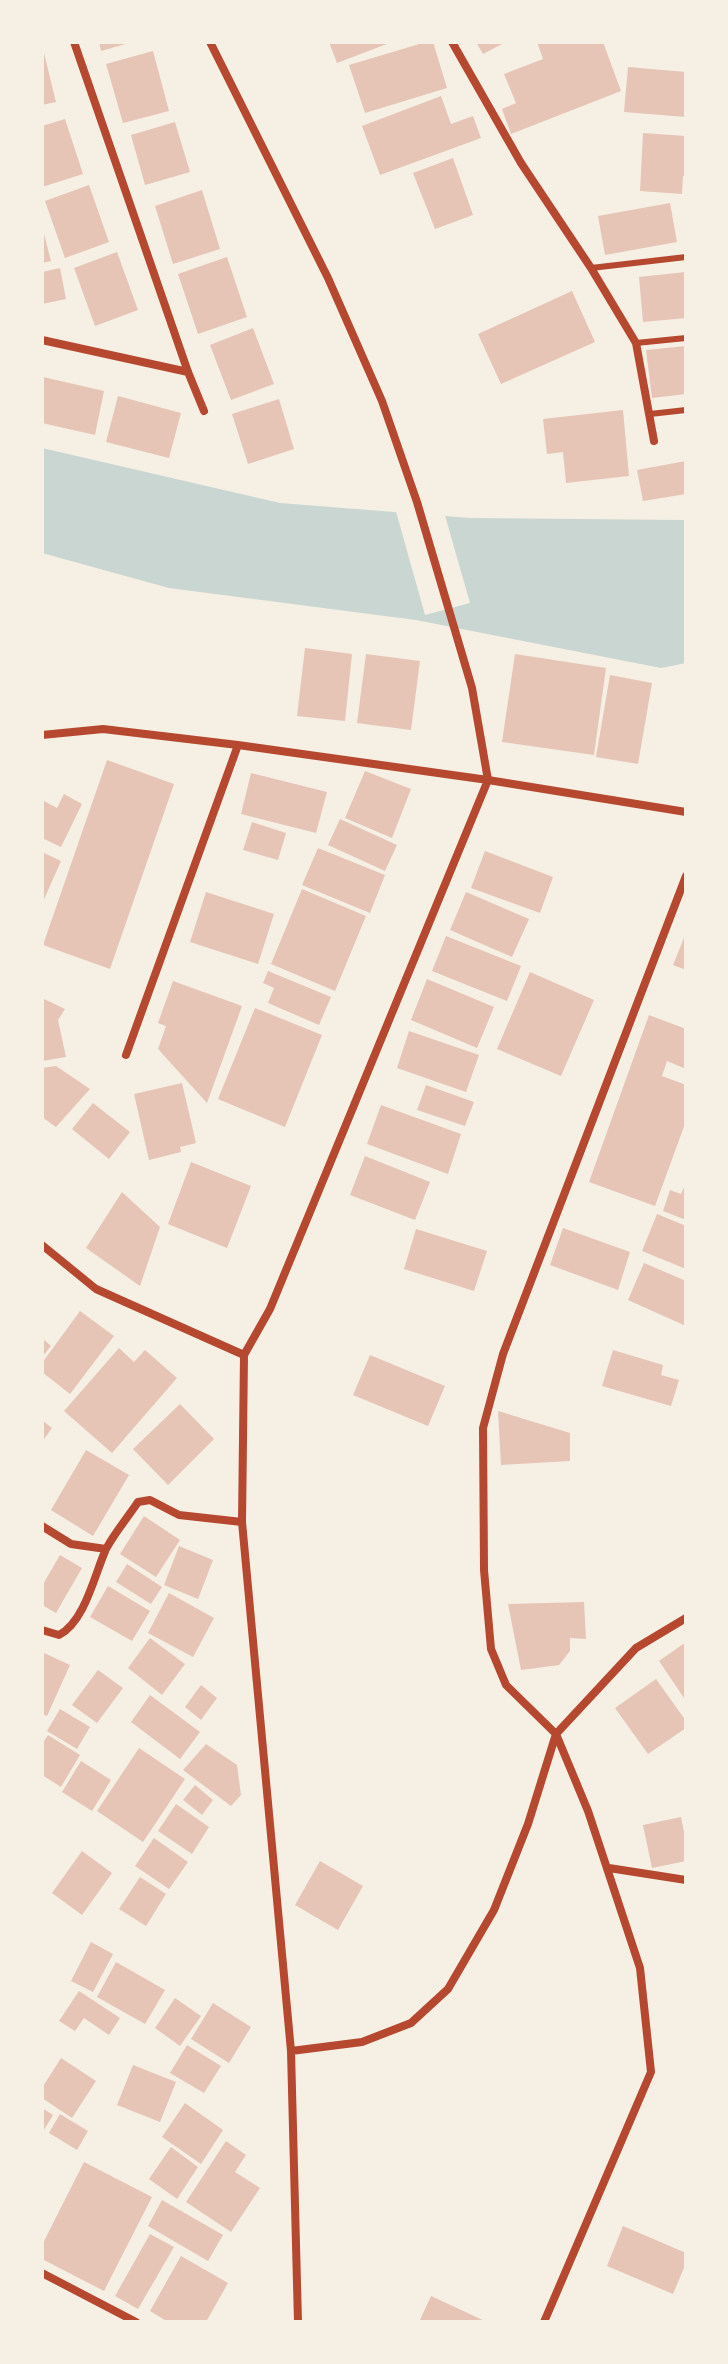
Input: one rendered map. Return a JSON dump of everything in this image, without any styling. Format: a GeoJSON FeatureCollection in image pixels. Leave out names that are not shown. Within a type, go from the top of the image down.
{"type":"FeatureCollection","features":[{"type":"Feature","properties":{"kind":"street"},"geometry":{"type":"LineString","coordinates":[[74,42],[204,411]]}},
{"type":"Feature","properties":{"kind":"street"},"geometry":{"type":"LineString","coordinates":[[210,42],[334,292],[382,401],[417,502],[472,688],[488,780],[270,1309],[244,1355],[242,1522],[291,2051],[298,2322]]}},
{"type":"Feature","properties":{"kind":"street"},"geometry":{"type":"LineString","coordinates":[[452,42],[521,163],[591,268],[636,343],[654,441]]}},
{"type":"Feature","properties":{"kind":"street"},"geometry":{"type":"LineString","coordinates":[[42,340],[188,372]]}},
{"type":"Feature","properties":{"kind":"street"},"geometry":{"type":"LineString","coordinates":[[42,735],[103,729],[238,745],[686,812]]}},
{"type":"Feature","properties":{"kind":"street"},"geometry":{"type":"LineString","coordinates":[[126,1055],[238,745]]}},
{"type":"Feature","properties":{"kind":"street"},"geometry":{"type":"LineString","coordinates":[[544,2322],[651,2072],[640,1968],[609,1868],[574,1773],[556,1734],[506,1685],[491,1649],[484,1570],[483,1428],[503,1354],[686,876]]}},
{"type":"Feature","properties":{"kind":"street"},"geometry":{"type":"LineString","coordinates":[[42,1245],[96,1289],[244,1355]]}},
{"type":"Feature","properties":{"kind":"street"},"geometry":{"type":"LineString","coordinates":[[42,1630],[59,1635],[73,1623],[99,1573],[106,1549],[138,1502],[150,1500],[179,1515],[242,1522]]}},
{"type":"Feature","properties":{"kind":"street"},"geometry":{"type":"LineString","coordinates":[[42,1526],[71,1544],[106,1549]]}},
{"type":"Feature","properties":{"kind":"street"},"geometry":{"type":"LineString","coordinates":[[291,2051],[362,2042],[411,2023],[448,1989],[494,1910],[528,1824],[556,1734],[636,1648],[686,1618]]}},
{"type":"Feature","properties":{"kind":"street"},"geometry":{"type":"LineString","coordinates":[[609,1868],[686,1880]]}},
{"type":"Feature","properties":{"kind":"street"},"geometry":{"type":"LineString","coordinates":[[42,2273],[136,2322]]}},
{"type":"Feature","properties":{"kind":"lane"},"geometry":{"type":"LineString","coordinates":[[591,268],[686,257]]}},
{"type":"Feature","properties":{"kind":"lane"},"geometry":{"type":"LineString","coordinates":[[636,343],[686,338]]}},
{"type":"Feature","properties":{"kind":"lane"},"geometry":{"type":"LineString","coordinates":[[650,414],[686,410]]}},
{"type":"Feature","properties":{"kind":"shaded area"},"geometry":{"type":"Polygon","coordinates":[[[42,448],[280,503],[470,518],[686,520],[686,663],[661,668],[416,620],[169,588],[42,553],[42,448]]]}},
{"type":"Feature","properties":{"kind":"pier"},"geometry":{"type":"Polygon","coordinates":[[[395,508],[444,512],[470,603],[425,615],[395,508]]]}},
{"type":"Feature","properties":{"kind":"building"},"geometry":{"type":"Polygon","coordinates":[[[99,42],[129,42],[129,43],[101,51],[99,42]]]}},
{"type":"Feature","properties":{"kind":"building"},"geometry":{"type":"Polygon","coordinates":[[[329,42],[392,42],[337,63],[329,42]]]}},
{"type":"Feature","properties":{"kind":"building"},"geometry":{"type":"Polygon","coordinates":[[[433,42],[447,88],[365,113],[349,65],[433,42]]]}},
{"type":"Feature","properties":{"kind":"building"},"geometry":{"type":"Polygon","coordinates":[[[476,42],[506,42],[483,54],[476,42]]]}},
{"type":"Feature","properties":{"kind":"building"},"geometry":{"type":"Polygon","coordinates":[[[537,42],[603,42],[621,91],[511,134],[502,109],[516,103],[504,74],[543,59],[537,42]]]}},
{"type":"Feature","properties":{"kind":"building"},"geometry":{"type":"Polygon","coordinates":[[[42,45],[56,102],[42,105],[42,45]]]}},
{"type":"Feature","properties":{"kind":"building"},"geometry":{"type":"Polygon","coordinates":[[[153,51],[169,111],[123,123],[106,64],[153,51]]]}},
{"type":"Feature","properties":{"kind":"building"},"geometry":{"type":"Polygon","coordinates":[[[628,67],[686,72],[686,117],[624,112],[628,67]]]}},
{"type":"Feature","properties":{"kind":"building"},"geometry":{"type":"Polygon","coordinates":[[[441,96],[451,124],[473,116],[481,138],[380,175],[362,126],[441,96]]]}},
{"type":"Feature","properties":{"kind":"building"},"geometry":{"type":"Polygon","coordinates":[[[65,119],[83,174],[42,187],[42,126],[65,119]]]}},
{"type":"Feature","properties":{"kind":"building"},"geometry":{"type":"Polygon","coordinates":[[[175,122],[190,172],[145,185],[131,135],[175,122]]]}},
{"type":"Feature","properties":{"kind":"building"},"geometry":{"type":"Polygon","coordinates":[[[643,133],[686,136],[686,177],[683,176],[682,194],[640,191],[643,133]]]}},
{"type":"Feature","properties":{"kind":"building"},"geometry":{"type":"Polygon","coordinates":[[[453,158],[473,215],[435,229],[413,173],[453,158]]]}},
{"type":"Feature","properties":{"kind":"building"},"geometry":{"type":"Polygon","coordinates":[[[89,185],[109,242],[65,258],[45,201],[89,185]]]}},
{"type":"Feature","properties":{"kind":"building"},"geometry":{"type":"Polygon","coordinates":[[[202,190],[220,249],[173,264],[155,206],[202,190]]]}},
{"type":"Feature","properties":{"kind":"building"},"geometry":{"type":"Polygon","coordinates":[[[670,203],[677,242],[605,255],[598,216],[670,203]]]}},
{"type":"Feature","properties":{"kind":"building"},"geometry":{"type":"Polygon","coordinates":[[[42,226],[51,261],[42,263],[42,226]]]}},
{"type":"Feature","properties":{"kind":"building"},"geometry":{"type":"Polygon","coordinates":[[[117,252],[138,310],[95,326],[74,268],[117,252]]]}},
{"type":"Feature","properties":{"kind":"building"},"geometry":{"type":"Polygon","coordinates":[[[227,257],[247,317],[198,334],[178,274],[227,257]]]}},
{"type":"Feature","properties":{"kind":"building"},"geometry":{"type":"Polygon","coordinates":[[[60,268],[66,299],[42,304],[42,272],[60,268]]]}},
{"type":"Feature","properties":{"kind":"building"},"geometry":{"type":"Polygon","coordinates":[[[686,272],[686,318],[643,322],[639,277],[686,272]]]}},
{"type":"Feature","properties":{"kind":"building"},"geometry":{"type":"Polygon","coordinates":[[[572,291],[595,342],[501,384],[478,334],[572,291]]]}},
{"type":"Feature","properties":{"kind":"building"},"geometry":{"type":"Polygon","coordinates":[[[253,328],[274,384],[231,400],[210,345],[253,328]]]}},
{"type":"Feature","properties":{"kind":"building"},"geometry":{"type":"Polygon","coordinates":[[[686,346],[686,394],[652,398],[646,350],[686,346]]]}},
{"type":"Feature","properties":{"kind":"building"},"geometry":{"type":"Polygon","coordinates":[[[43,377],[104,391],[95,435],[42,423],[43,377]]]}},
{"type":"Feature","properties":{"kind":"building"},"geometry":{"type":"Polygon","coordinates":[[[118,396],[181,413],[169,458],[106,442],[118,396]]]}},
{"type":"Feature","properties":{"kind":"building"},"geometry":{"type":"Polygon","coordinates":[[[279,399],[294,449],[248,464],[232,414],[279,399]]]}},
{"type":"Feature","properties":{"kind":"building"},"geometry":{"type":"Polygon","coordinates":[[[623,410],[629,476],[566,483],[563,452],[547,454],[543,419],[623,410]]]}},
{"type":"Feature","properties":{"kind":"building"},"geometry":{"type":"Polygon","coordinates":[[[686,461],[686,494],[643,501],[637,470],[686,461]]]}},
{"type":"Feature","properties":{"kind":"building"},"geometry":{"type":"Polygon","coordinates":[[[305,648],[352,654],[345,721],[297,716],[305,648]]]}},
{"type":"Feature","properties":{"kind":"building"},"geometry":{"type":"Polygon","coordinates":[[[366,654],[420,661],[411,730],[357,723],[366,654]]]}},
{"type":"Feature","properties":{"kind":"building"},"geometry":{"type":"Polygon","coordinates":[[[515,654],[606,668],[594,755],[502,742],[515,654]]]}},
{"type":"Feature","properties":{"kind":"building"},"geometry":{"type":"Polygon","coordinates":[[[610,675],[652,683],[638,764],[596,757],[610,675]]]}},
{"type":"Feature","properties":{"kind":"building"},"geometry":{"type":"Polygon","coordinates":[[[107,760],[174,784],[110,969],[43,945],[107,760]]]}},
{"type":"Feature","properties":{"kind":"building"},"geometry":{"type":"Polygon","coordinates":[[[365,771],[411,789],[392,838],[345,818],[365,771]]]}},
{"type":"Feature","properties":{"kind":"building"},"geometry":{"type":"Polygon","coordinates":[[[251,773],[327,792],[316,833],[241,814],[251,773]]]}},
{"type":"Feature","properties":{"kind":"building"},"geometry":{"type":"Polygon","coordinates":[[[64,794],[82,804],[61,847],[42,838],[42,800],[57,808],[64,794]]]}},
{"type":"Feature","properties":{"kind":"building"},"geometry":{"type":"Polygon","coordinates":[[[340,819],[397,845],[385,871],[328,845],[340,819]]]}},
{"type":"Feature","properties":{"kind":"building"},"geometry":{"type":"Polygon","coordinates":[[[252,822],[286,833],[278,860],[243,850],[252,822]]]}},
{"type":"Feature","properties":{"kind":"building"},"geometry":{"type":"Polygon","coordinates":[[[318,848],[385,875],[370,913],[302,885],[318,848]]]}},
{"type":"Feature","properties":{"kind":"building"},"geometry":{"type":"Polygon","coordinates":[[[485,851],[553,877],[540,913],[471,888],[485,851]]]}},
{"type":"Feature","properties":{"kind":"building"},"geometry":{"type":"Polygon","coordinates":[[[42,852],[61,861],[42,904],[42,852]]]}},
{"type":"Feature","properties":{"kind":"building"},"geometry":{"type":"Polygon","coordinates":[[[302,889],[366,916],[335,991],[271,964],[302,889]]]}},
{"type":"Feature","properties":{"kind":"building"},"geometry":{"type":"Polygon","coordinates":[[[206,892],[274,914],[258,964],[190,942],[206,892]]]}},
{"type":"Feature","properties":{"kind":"building"},"geometry":{"type":"Polygon","coordinates":[[[466,892],[529,919],[512,957],[450,930],[466,892]]]}},
{"type":"Feature","properties":{"kind":"building"},"geometry":{"type":"Polygon","coordinates":[[[686,933],[686,970],[673,965],[686,933]]]}},
{"type":"Feature","properties":{"kind":"building"},"geometry":{"type":"Polygon","coordinates":[[[446,936],[521,966],[507,1001],[432,971],[446,936]]]}},
{"type":"Feature","properties":{"kind":"building"},"geometry":{"type":"Polygon","coordinates":[[[268,971],[331,997],[319,1025],[268,1003],[274,988],[263,983],[268,971]]]}},
{"type":"Feature","properties":{"kind":"building"},"geometry":{"type":"Polygon","coordinates":[[[530,972],[594,1000],[561,1076],[497,1049],[530,972]]]}},
{"type":"Feature","properties":{"kind":"building"},"geometry":{"type":"Polygon","coordinates":[[[427,979],[494,1007],[477,1048],[411,1020],[427,979]]]}},
{"type":"Feature","properties":{"kind":"building"},"geometry":{"type":"Polygon","coordinates":[[[173,981],[242,1006],[207,1103],[158,1049],[166,1026],[158,1023],[173,981]]]}},
{"type":"Feature","properties":{"kind":"building"},"geometry":{"type":"Polygon","coordinates":[[[42,998],[65,1009],[58,1020],[66,1057],[42,1061],[42,998]]]}},
{"type":"Feature","properties":{"kind":"building"},"geometry":{"type":"Polygon","coordinates":[[[255,1008],[322,1035],[285,1127],[218,1099],[255,1008]]]}},
{"type":"Feature","properties":{"kind":"building"},"geometry":{"type":"Polygon","coordinates":[[[649,1015],[686,1029],[686,1069],[667,1061],[662,1076],[686,1085],[686,1121],[655,1206],[589,1182],[649,1015]]]}},
{"type":"Feature","properties":{"kind":"building"},"geometry":{"type":"Polygon","coordinates":[[[409,1031],[479,1055],[466,1092],[397,1068],[409,1031]]]}},
{"type":"Feature","properties":{"kind":"building"},"geometry":{"type":"Polygon","coordinates":[[[56,1066],[90,1089],[56,1127],[42,1117],[42,1068],[56,1066]]]}},
{"type":"Feature","properties":{"kind":"building"},"geometry":{"type":"Polygon","coordinates":[[[182,1083],[196,1143],[180,1147],[181,1152],[149,1160],[134,1094],[182,1083]]]}},
{"type":"Feature","properties":{"kind":"building"},"geometry":{"type":"Polygon","coordinates":[[[426,1085],[474,1102],[465,1126],[417,1110],[426,1085]]]}},
{"type":"Feature","properties":{"kind":"building"},"geometry":{"type":"Polygon","coordinates":[[[93,1103],[130,1132],[109,1159],[72,1129],[93,1103]]]}},
{"type":"Feature","properties":{"kind":"building"},"geometry":{"type":"Polygon","coordinates":[[[381,1105],[461,1134],[448,1174],[367,1144],[381,1105]]]}},
{"type":"Feature","properties":{"kind":"building"},"geometry":{"type":"Polygon","coordinates":[[[365,1156],[430,1182],[415,1220],[350,1195],[365,1156]]]}},
{"type":"Feature","properties":{"kind":"building"},"geometry":{"type":"Polygon","coordinates":[[[191,1162],[251,1186],[227,1248],[168,1224],[191,1162]]]}},
{"type":"Feature","properties":{"kind":"building"},"geometry":{"type":"Polygon","coordinates":[[[686,1183],[686,1220],[663,1211],[670,1190],[681,1194],[686,1183]]]}},
{"type":"Feature","properties":{"kind":"building"},"geometry":{"type":"Polygon","coordinates":[[[122,1192],[160,1227],[140,1286],[86,1248],[122,1192]]]}},
{"type":"Feature","properties":{"kind":"building"},"geometry":{"type":"Polygon","coordinates":[[[657,1214],[686,1226],[686,1269],[642,1251],[657,1214]]]}},
{"type":"Feature","properties":{"kind":"building"},"geometry":{"type":"Polygon","coordinates":[[[563,1228],[630,1252],[618,1290],[550,1265],[563,1228]]]}},
{"type":"Feature","properties":{"kind":"building"},"geometry":{"type":"Polygon","coordinates":[[[416,1229],[487,1251],[474,1291],[404,1269],[416,1229]]]}},
{"type":"Feature","properties":{"kind":"building"},"geometry":{"type":"Polygon","coordinates":[[[644,1263],[686,1281],[686,1326],[628,1300],[644,1263]]]}},
{"type":"Feature","properties":{"kind":"building"},"geometry":{"type":"Polygon","coordinates":[[[80,1311],[114,1336],[70,1394],[42,1372],[42,1363],[80,1311]]]}},
{"type":"Feature","properties":{"kind":"building"},"geometry":{"type":"Polygon","coordinates":[[[42,1338],[51,1346],[42,1357],[42,1338]]]}},
{"type":"Feature","properties":{"kind":"building"},"geometry":{"type":"Polygon","coordinates":[[[119,1348],[134,1362],[145,1350],[177,1378],[112,1453],[64,1411],[119,1348]]]}},
{"type":"Feature","properties":{"kind":"building"},"geometry":{"type":"Polygon","coordinates":[[[613,1350],[663,1365],[661,1375],[679,1380],[671,1406],[602,1386],[613,1350]]]}},
{"type":"Feature","properties":{"kind":"building"},"geometry":{"type":"Polygon","coordinates":[[[370,1355],[445,1386],[428,1426],[353,1395],[370,1355]]]}},
{"type":"Feature","properties":{"kind":"building"},"geometry":{"type":"Polygon","coordinates":[[[180,1404],[214,1439],[168,1485],[133,1449],[180,1404]]]}},
{"type":"Feature","properties":{"kind":"building"},"geometry":{"type":"Polygon","coordinates":[[[498,1411],[570,1433],[570,1461],[501,1465],[498,1411]]]}},
{"type":"Feature","properties":{"kind":"building"},"geometry":{"type":"Polygon","coordinates":[[[42,1420],[52,1428],[42,1442],[42,1420]]]}},
{"type":"Feature","properties":{"kind":"building"},"geometry":{"type":"Polygon","coordinates":[[[86,1450],[129,1475],[93,1536],[51,1510],[86,1450]]]}},
{"type":"Feature","properties":{"kind":"building"},"geometry":{"type":"Polygon","coordinates":[[[144,1516],[180,1540],[156,1577],[120,1554],[144,1516]]]}},
{"type":"Feature","properties":{"kind":"building"},"geometry":{"type":"Polygon","coordinates":[[[179,1546],[213,1560],[198,1599],[164,1585],[179,1546]]]}},
{"type":"Feature","properties":{"kind":"building"},"geometry":{"type":"Polygon","coordinates":[[[60,1555],[82,1568],[56,1613],[42,1605],[42,1586],[60,1555]]]}},
{"type":"Feature","properties":{"kind":"building"},"geometry":{"type":"Polygon","coordinates":[[[127,1564],[162,1587],[151,1604],[116,1582],[127,1564]]]}},
{"type":"Feature","properties":{"kind":"building"},"geometry":{"type":"Polygon","coordinates":[[[108,1586],[150,1611],[132,1641],[90,1617],[108,1586]]]}},
{"type":"Feature","properties":{"kind":"building"},"geometry":{"type":"Polygon","coordinates":[[[169,1593],[214,1618],[193,1657],[148,1633],[169,1593]]]}},
{"type":"Feature","properties":{"kind":"building"},"geometry":{"type":"Polygon","coordinates":[[[584,1602],[586,1639],[570,1638],[570,1651],[559,1665],[521,1670],[508,1604],[584,1602]]]}},
{"type":"Feature","properties":{"kind":"building"},"geometry":{"type":"Polygon","coordinates":[[[150,1638],[185,1664],[162,1695],[128,1668],[150,1638]]]}},
{"type":"Feature","properties":{"kind":"building"},"geometry":{"type":"Polygon","coordinates":[[[686,1642],[686,1701],[659,1661],[686,1642]]]}},
{"type":"Feature","properties":{"kind":"building"},"geometry":{"type":"Polygon","coordinates":[[[42,1652],[70,1665],[47,1716],[42,1714],[42,1652]]]}},
{"type":"Feature","properties":{"kind":"building"},"geometry":{"type":"Polygon","coordinates":[[[98,1670],[123,1688],[97,1723],[72,1705],[98,1670]]]}},
{"type":"Feature","properties":{"kind":"building"},"geometry":{"type":"Polygon","coordinates":[[[656,1679],[686,1721],[686,1728],[648,1754],[615,1708],[656,1679]]]}},
{"type":"Feature","properties":{"kind":"building"},"geometry":{"type":"Polygon","coordinates":[[[201,1685],[217,1698],[201,1720],[185,1707],[201,1685]]]}},
{"type":"Feature","properties":{"kind":"building"},"geometry":{"type":"Polygon","coordinates":[[[150,1695],[200,1732],[180,1759],[131,1722],[150,1695]]]}},
{"type":"Feature","properties":{"kind":"building"},"geometry":{"type":"Polygon","coordinates":[[[60,1709],[90,1727],[77,1749],[47,1731],[60,1709]]]}},
{"type":"Feature","properties":{"kind":"building"},"geometry":{"type":"Polygon","coordinates":[[[48,1735],[80,1755],[61,1787],[42,1775],[42,1744],[48,1735]]]}},
{"type":"Feature","properties":{"kind":"building"},"geometry":{"type":"Polygon","coordinates":[[[206,1744],[237,1765],[241,1795],[231,1806],[183,1770],[206,1744]]]}},
{"type":"Feature","properties":{"kind":"building"},"geometry":{"type":"Polygon","coordinates":[[[139,1748],[185,1779],[143,1842],[97,1811],[139,1748]]]}},
{"type":"Feature","properties":{"kind":"building"},"geometry":{"type":"Polygon","coordinates":[[[81,1761],[111,1780],[92,1811],[62,1792],[81,1761]]]}},
{"type":"Feature","properties":{"kind":"building"},"geometry":{"type":"Polygon","coordinates":[[[195,1785],[213,1800],[202,1815],[183,1800],[195,1785]]]}},
{"type":"Feature","properties":{"kind":"building"},"geometry":{"type":"Polygon","coordinates":[[[176,1804],[209,1827],[192,1854],[158,1831],[176,1804]]]}},
{"type":"Feature","properties":{"kind":"building"},"geometry":{"type":"Polygon","coordinates":[[[681,1817],[686,1861],[652,1868],[643,1825],[681,1817]]]}},
{"type":"Feature","properties":{"kind":"building"},"geometry":{"type":"Polygon","coordinates":[[[154,1838],[188,1862],[169,1889],[135,1866],[154,1838]]]}},
{"type":"Feature","properties":{"kind":"building"},"geometry":{"type":"Polygon","coordinates":[[[82,1851],[112,1873],[82,1915],[52,1893],[82,1851]]]}},
{"type":"Feature","properties":{"kind":"building"},"geometry":{"type":"Polygon","coordinates":[[[320,1861],[363,1886],[338,1930],[295,1905],[320,1861]]]}},
{"type":"Feature","properties":{"kind":"building"},"geometry":{"type":"Polygon","coordinates":[[[140,1877],[166,1894],[146,1926],[119,1909],[140,1877]]]}},
{"type":"Feature","properties":{"kind":"building"},"geometry":{"type":"Polygon","coordinates":[[[91,1942],[113,1954],[93,1992],[71,1981],[91,1942]]]}},
{"type":"Feature","properties":{"kind":"building"},"geometry":{"type":"Polygon","coordinates":[[[116,1962],[165,1990],[145,2024],[97,1997],[116,1962]]]}},
{"type":"Feature","properties":{"kind":"building"},"geometry":{"type":"Polygon","coordinates":[[[79,1991],[120,2018],[109,2035],[84,2018],[75,2031],[59,2021],[79,1991]]]}},
{"type":"Feature","properties":{"kind":"building"},"geometry":{"type":"Polygon","coordinates":[[[175,1998],[201,2016],[180,2046],[155,2028],[175,1998]]]}},
{"type":"Feature","properties":{"kind":"building"},"geometry":{"type":"Polygon","coordinates":[[[213,2003],[251,2027],[229,2063],[191,2039],[213,2003]]]}},
{"type":"Feature","properties":{"kind":"building"},"geometry":{"type":"Polygon","coordinates":[[[187,2045],[221,2066],[204,2093],[170,2073],[187,2045]]]}},
{"type":"Feature","properties":{"kind":"building"},"geometry":{"type":"Polygon","coordinates":[[[61,2058],[96,2081],[72,2118],[42,2098],[42,2088],[61,2058]]]}},
{"type":"Feature","properties":{"kind":"building"},"geometry":{"type":"Polygon","coordinates":[[[133,2065],[176,2082],[160,2122],[117,2105],[133,2065]]]}},
{"type":"Feature","properties":{"kind":"building"},"geometry":{"type":"Polygon","coordinates":[[[185,2103],[223,2130],[201,2164],[162,2137],[185,2103]]]}},
{"type":"Feature","properties":{"kind":"building"},"geometry":{"type":"Polygon","coordinates":[[[42,2108],[53,2115],[42,2133],[42,2108]]]}},
{"type":"Feature","properties":{"kind":"building"},"geometry":{"type":"Polygon","coordinates":[[[60,2114],[88,2131],[77,2150],[49,2133],[60,2114]]]}},
{"type":"Feature","properties":{"kind":"building"},"geometry":{"type":"Polygon","coordinates":[[[226,2141],[246,2155],[235,2172],[260,2188],[231,2232],[186,2202],[226,2141]]]}},
{"type":"Feature","properties":{"kind":"building"},"geometry":{"type":"Polygon","coordinates":[[[171,2147],[198,2167],[177,2199],[149,2179],[171,2147]]]}},
{"type":"Feature","properties":{"kind":"building"},"geometry":{"type":"Polygon","coordinates":[[[84,2162],[152,2197],[104,2291],[42,2259],[42,2245],[84,2162]]]}},
{"type":"Feature","properties":{"kind":"building"},"geometry":{"type":"Polygon","coordinates":[[[162,2200],[223,2235],[208,2261],[148,2226],[162,2200]]]}},
{"type":"Feature","properties":{"kind":"building"},"geometry":{"type":"Polygon","coordinates":[[[623,2226],[686,2253],[686,2263],[673,2294],[607,2266],[623,2226]]]}},
{"type":"Feature","properties":{"kind":"building"},"geometry":{"type":"Polygon","coordinates":[[[150,2234],[174,2247],[138,2309],[115,2296],[150,2234]]]}},
{"type":"Feature","properties":{"kind":"building"},"geometry":{"type":"Polygon","coordinates":[[[181,2256],[228,2283],[206,2322],[168,2322],[150,2311],[181,2256]]]}},
{"type":"Feature","properties":{"kind":"building"},"geometry":{"type":"Polygon","coordinates":[[[431,2296],[487,2322],[419,2322],[431,2296]]]}}]}
